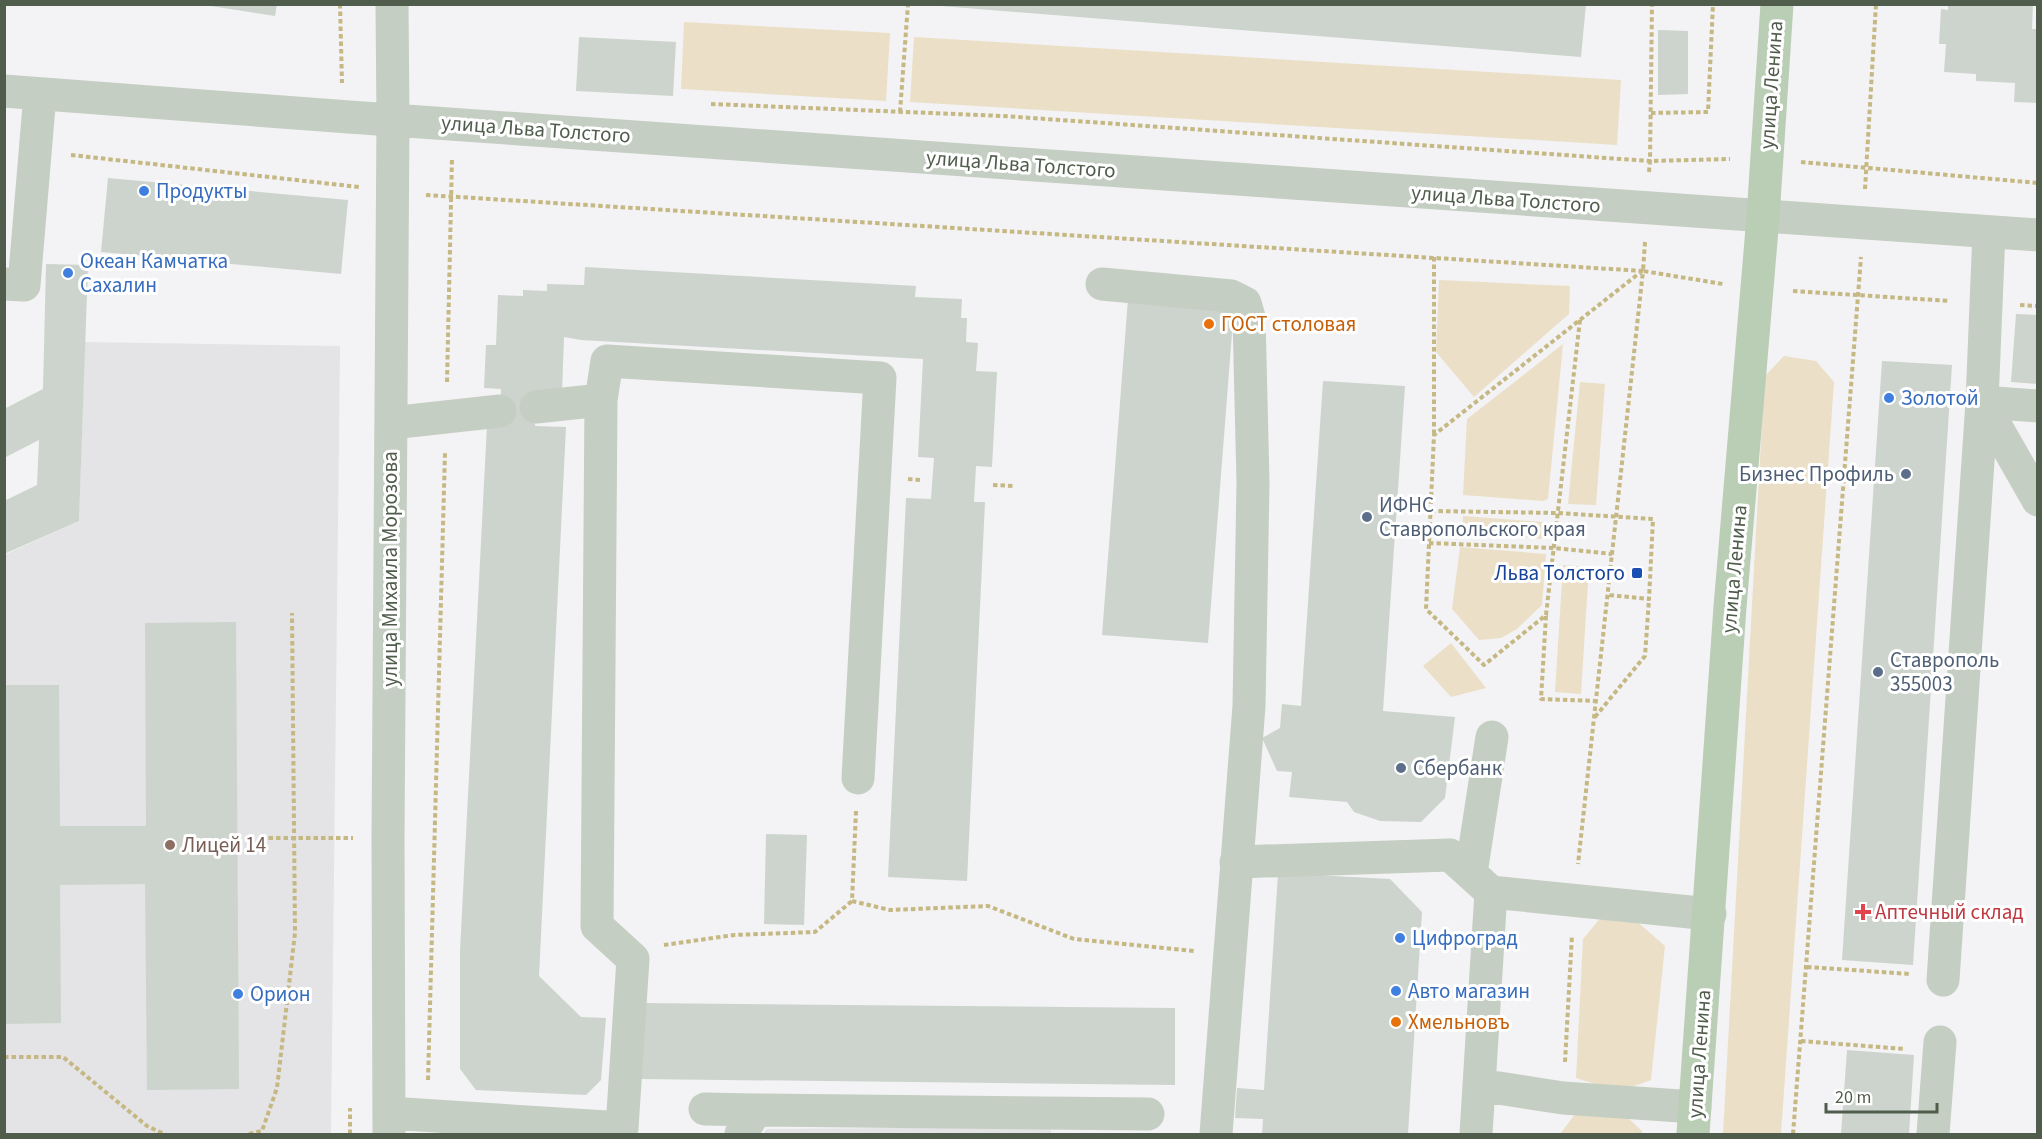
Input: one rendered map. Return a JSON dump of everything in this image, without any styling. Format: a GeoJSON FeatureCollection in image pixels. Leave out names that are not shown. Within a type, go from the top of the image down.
{"type":"FeatureCollection","features":[{"type":"Feature","properties":{"kind":"main road","name":"улица Ленина"},"geometry":{"type":"LineString","coordinates":[[1694,1121],[1730,607],[1777,4]]}},
{"type":"Feature","properties":{"kind":"street","name":"улица Михаила Морозова"},"geometry":{"type":"LineString","coordinates":[[389,1124],[392,4]]}},
{"type":"Feature","properties":{"kind":"street","name":"улица Льва Толстого"},"geometry":{"type":"LineString","coordinates":[[4,91],[2037,235]]}},
{"type":"Feature","properties":{"kind":"street"},"geometry":{"type":"LineString","coordinates":[[4,284],[24,285],[40,94]]}},
{"type":"Feature","properties":{"kind":"street"},"geometry":{"type":"LineString","coordinates":[[1943,978],[1982,402],[1989,232]]}},
{"type":"Feature","properties":{"kind":"street"},"geometry":{"type":"LineString","coordinates":[[1101,285],[1231,296],[1245,303],[1249,317],[1253,483],[1249,706],[1216,1134]]}},
{"type":"Feature","properties":{"kind":"street"},"geometry":{"type":"LineString","coordinates":[[389,1124],[447,1117],[623,1131],[633,959],[597,926],[601,400],[607,361],[880,378],[858,778]]}},
{"type":"Feature","properties":{"kind":"street"},"geometry":{"type":"LineString","coordinates":[[536,407],[601,400]]}},
{"type":"Feature","properties":{"kind":"street"},"geometry":{"type":"LineString","coordinates":[[1982,402],[2037,406]]}},
{"type":"Feature","properties":{"kind":"street"},"geometry":{"type":"LineString","coordinates":[[1982,402],[2037,500]]}},
{"type":"Feature","properties":{"kind":"street"},"geometry":{"type":"LineString","coordinates":[[391,423],[500,411]]}},
{"type":"Feature","properties":{"kind":"street"},"geometry":{"type":"LineString","coordinates":[[1476,1134],[1479,1085],[1481,883],[1492,737]]}},
{"type":"Feature","properties":{"kind":"street"},"geometry":{"type":"LineString","coordinates":[[1236,862],[1450,855],[1481,883],[1575,901],[1710,914]]}},
{"type":"Feature","properties":{"kind":"street"},"geometry":{"type":"LineString","coordinates":[[1933,1134],[1939,1046]]}},
{"type":"Feature","properties":{"kind":"street"},"geometry":{"type":"LineString","coordinates":[[1479,1085],[1694,1121]]}},
{"type":"Feature","properties":{"kind":"street"},"geometry":{"type":"LineString","coordinates":[[705,1109],[748,1122],[1148,1114]]}},
{"type":"Feature","properties":{"kind":"path"},"geometry":{"type":"LineString","coordinates":[[900,112],[908,4]]}},
{"type":"Feature","properties":{"kind":"path"},"geometry":{"type":"LineString","coordinates":[[710,104],[1003,116],[1650,161],[1652,4]]}},
{"type":"Feature","properties":{"kind":"path"},"geometry":{"type":"LineString","coordinates":[[1651,113],[1708,112],[1713,4]]}},
{"type":"Feature","properties":{"kind":"path"},"geometry":{"type":"LineString","coordinates":[[1793,1134],[1859,295],[1876,4]]}},
{"type":"Feature","properties":{"kind":"path"},"geometry":{"type":"LineString","coordinates":[[447,1117],[428,1093],[452,197],[452,123]]}},
{"type":"Feature","properties":{"kind":"path"},"geometry":{"type":"LineString","coordinates":[[35,152],[452,197],[1643,271]]}},
{"type":"Feature","properties":{"kind":"path"},"geometry":{"type":"LineString","coordinates":[[1867,168],[2037,183]]}},
{"type":"Feature","properties":{"kind":"path"},"geometry":{"type":"LineString","coordinates":[[1434,257],[1434,435],[1426,609],[1484,665],[1546,615]]}},
{"type":"Feature","properties":{"kind":"path"},"geometry":{"type":"LineString","coordinates":[[1434,435],[1643,271]]}},
{"type":"Feature","properties":{"kind":"path"},"geometry":{"type":"LineString","coordinates":[[1563,1098],[1575,901],[1643,271]]}},
{"type":"Feature","properties":{"kind":"path"},"geometry":{"type":"LineString","coordinates":[[1580,320],[1546,615],[1541,699],[1596,701]]}},
{"type":"Feature","properties":{"kind":"path"},"geometry":{"type":"LineString","coordinates":[[993,485],[1015,486]]}},
{"type":"Feature","properties":{"kind":"path"},"geometry":{"type":"LineString","coordinates":[[1431,511],[1558,513],[1653,519],[1645,656],[1594,718]]}},
{"type":"Feature","properties":{"kind":"path"},"geometry":{"type":"LineString","coordinates":[[1429,543],[1554,548],[1612,554]]}},
{"type":"Feature","properties":{"kind":"path"},"geometry":{"type":"LineString","coordinates":[[1608,595],[1649,599]]}},
{"type":"Feature","properties":{"kind":"path"},"geometry":{"type":"LineString","coordinates":[[249,1134],[262,1131],[277,1088],[295,933],[292,613]]}},
{"type":"Feature","properties":{"kind":"path"},"geometry":{"type":"LineString","coordinates":[[633,959],[664,945],[734,935],[815,932],[852,901],[858,778]]}},
{"type":"Feature","properties":{"kind":"path"},"geometry":{"type":"LineString","coordinates":[[261,838],[435,836]]}},
{"type":"Feature","properties":{"kind":"path"},"geometry":{"type":"LineString","coordinates":[[852,901],[890,910],[988,906],[1074,939],[1230,954]]}},
{"type":"Feature","properties":{"kind":"path"},"geometry":{"type":"LineString","coordinates":[[1806,967],[1943,978]]}},
{"type":"Feature","properties":{"kind":"path"},"geometry":{"type":"LineString","coordinates":[[1801,1041],[1939,1046]]}},
{"type":"Feature","properties":{"kind":"path"},"geometry":{"type":"LineString","coordinates":[[4,1057],[63,1058],[147,1126],[164,1134]]}},
{"type":"Feature","properties":{"kind":"shaded area"},"geometry":{"type":"Polygon","coordinates":[[[684,22],[890,33],[886,101],[681,89],[684,22]]]}},
{"type":"Feature","properties":{"kind":"shaded area"},"geometry":{"type":"Polygon","coordinates":[[[914,37],[1621,80],[1617,145],[910,102],[914,37]]]}},
{"type":"Feature","properties":{"kind":"shaded area"},"geometry":{"type":"Polygon","coordinates":[[[1439,280],[1570,286],[1569,314],[1474,397],[1436,352],[1439,280]]]}},
{"type":"Feature","properties":{"kind":"shaded area","name":"Лицей 14"},"geometry":{"type":"Polygon","coordinates":[[[85,342],[340,346],[331,1134],[5,1134],[4,555],[79,521],[85,342]]]}},
{"type":"Feature","properties":{"kind":"shaded area"},"geometry":{"type":"Polygon","coordinates":[[[1563,344],[1548,499],[1543,501],[1463,495],[1467,419],[1563,344]]]}},
{"type":"Feature","properties":{"kind":"shaded area"},"geometry":{"type":"Polygon","coordinates":[[[1784,356],[1816,361],[1834,382],[1781,1134],[1723,1134],[1765,376],[1784,356]]]}},
{"type":"Feature","properties":{"kind":"shaded area"},"geometry":{"type":"Polygon","coordinates":[[[1580,382],[1605,384],[1596,505],[1568,504],[1580,382]]]}},
{"type":"Feature","properties":{"kind":"shaded area"},"geometry":{"type":"Polygon","coordinates":[[[1463,516],[1544,522],[1543,539],[1462,532],[1463,516]]]}},
{"type":"Feature","properties":{"kind":"shaded area"},"geometry":{"type":"Polygon","coordinates":[[[1460,547],[1546,554],[1542,605],[1517,629],[1501,638],[1479,640],[1452,609],[1460,547]]]}},
{"type":"Feature","properties":{"kind":"shaded area"},"geometry":{"type":"Polygon","coordinates":[[[1563,565],[1589,567],[1581,694],[1555,692],[1563,565]]]}},
{"type":"Feature","properties":{"kind":"shaded area"},"geometry":{"type":"Polygon","coordinates":[[[1451,643],[1486,688],[1451,697],[1423,666],[1451,643]]]}},
{"type":"Feature","properties":{"kind":"shaded area"},"geometry":{"type":"Polygon","coordinates":[[[1607,910],[1634,919],[1665,946],[1651,1080],[1621,1088],[1606,1087],[1576,1078],[1583,939],[1607,910]]]}},
{"type":"Feature","properties":{"kind":"shaded area"},"geometry":{"type":"Polygon","coordinates":[[[1576,1113],[1628,1118],[1642,1131],[1642,1134],[1560,1134],[1576,1113]]]}},
{"type":"Feature","properties":{"kind":"shaded area"},"geometry":{"type":"Polygon","coordinates":[[[1051,1127],[1051,1134],[763,1134],[767,1129],[1051,1127]]]}},
{"type":"Feature","properties":{"kind":"building"},"geometry":{"type":"Polygon","coordinates":[[[198,4],[277,4],[275,16],[198,4]]]}},
{"type":"Feature","properties":{"kind":"building"},"geometry":{"type":"Polygon","coordinates":[[[941,4],[1586,4],[1581,57],[941,6],[941,4]]]}},
{"type":"Feature","properties":{"kind":"building"},"geometry":{"type":"Polygon","coordinates":[[[1948,4],[2033,4],[2032,29],[2037,29],[2037,103],[2014,102],[2015,83],[1976,81],[1976,74],[1944,72],[1946,44],[1939,44],[1941,9],[1948,10],[1948,4]]]}},
{"type":"Feature","properties":{"kind":"building"},"geometry":{"type":"Polygon","coordinates":[[[1658,30],[1688,31],[1688,94],[1658,95],[1658,30]]]}},
{"type":"Feature","properties":{"kind":"building"},"geometry":{"type":"Polygon","coordinates":[[[579,37],[676,42],[673,96],[576,91],[579,37]]]}},
{"type":"Feature","properties":{"kind":"building"},"geometry":{"type":"Polygon","coordinates":[[[108,178],[348,200],[341,274],[101,252],[108,178]]]}},
{"type":"Feature","properties":{"kind":"building"},"geometry":{"type":"Polygon","coordinates":[[[46,264],[88,265],[79,521],[4,554],[4,501],[37,485],[39,440],[4,458],[4,409],[43,389],[46,264]]]}},
{"type":"Feature","properties":{"kind":"building"},"geometry":{"type":"Polygon","coordinates":[[[585,267],[916,286],[915,297],[962,299],[961,318],[967,318],[966,342],[978,343],[976,371],[997,372],[992,467],[976,466],[974,502],[985,502],[967,881],[888,877],[906,498],[931,499],[934,458],[918,457],[923,359],[581,340],[564,337],[562,392],[536,391],[535,426],[566,427],[539,976],[581,1017],[606,1018],[601,1080],[586,1095],[476,1090],[460,1069],[460,951],[487,425],[500,425],[501,389],[484,388],[486,345],[496,345],[498,295],[523,296],[523,290],[547,291],[547,284],[584,285],[585,267]]]}},
{"type":"Feature","properties":{"kind":"building"},"geometry":{"type":"Polygon","coordinates":[[[1128,299],[1234,307],[1208,643],[1102,635],[1128,299]]]}},
{"type":"Feature","properties":{"kind":"building"},"geometry":{"type":"Polygon","coordinates":[[[2016,314],[2037,315],[2037,384],[2011,382],[2016,314]]]}},
{"type":"Feature","properties":{"kind":"building"},"geometry":{"type":"Polygon","coordinates":[[[1882,361],[1952,365],[1913,965],[1842,960],[1882,361]]]}},
{"type":"Feature","properties":{"kind":"building"},"geometry":{"type":"Polygon","coordinates":[[[1323,381],[1405,386],[1383,711],[1455,717],[1445,798],[1421,822],[1380,821],[1354,812],[1347,802],[1289,797],[1292,772],[1277,771],[1262,738],[1280,728],[1282,704],[1301,706],[1323,381]]]}},
{"type":"Feature","properties":{"kind":"building"},"geometry":{"type":"Polygon","coordinates":[[[236,622],[239,1089],[147,1090],[145,884],[60,885],[61,1023],[5,1024],[5,685],[59,685],[60,826],[146,826],[145,623],[236,622]]]}},
{"type":"Feature","properties":{"kind":"building"},"geometry":{"type":"Polygon","coordinates":[[[766,834],[807,835],[804,925],[764,924],[766,834]]]}},
{"type":"Feature","properties":{"kind":"building"},"geometry":{"type":"Polygon","coordinates":[[[1278,873],[1390,879],[1422,912],[1408,1134],[1262,1134],[1263,1119],[1235,1118],[1237,1088],[1264,1090],[1278,873]]]}},
{"type":"Feature","properties":{"kind":"building"},"geometry":{"type":"Polygon","coordinates":[[[642,1003],[1175,1008],[1175,1085],[641,1079],[642,1003]]]}},
{"type":"Feature","properties":{"kind":"building"},"geometry":{"type":"Polygon","coordinates":[[[1847,1050],[1914,1055],[1909,1134],[1841,1134],[1847,1050]]]}},
{"type":"Feature","properties":{"kind":"place","name":"Продукты"},"geometry":{"type":"Point","coordinates":[144,191]}},
{"type":"Feature","properties":{"kind":"place","name":"Океан Камчатка Сахалин"},"geometry":{"type":"Point","coordinates":[68,273]}},
{"type":"Feature","properties":{"kind":"place","name":"ГОСТ столовая"},"geometry":{"type":"Point","coordinates":[1209,324]}},
{"type":"Feature","properties":{"kind":"place","name":"Золотой"},"geometry":{"type":"Point","coordinates":[1889,398]}},
{"type":"Feature","properties":{"kind":"place","name":"Бизнес Профиль"},"geometry":{"type":"Point","coordinates":[1906,474]}},
{"type":"Feature","properties":{"kind":"place","name":"ИФНС Ставропольского края"},"geometry":{"type":"Point","coordinates":[1367,517]}},
{"type":"Feature","properties":{"kind":"place","name":"Льва Толстого"},"geometry":{"type":"Point","coordinates":[1637,573]}},
{"type":"Feature","properties":{"kind":"place","name":"Ставрополь 355003"},"geometry":{"type":"Point","coordinates":[1878,672]}},
{"type":"Feature","properties":{"kind":"place","name":"Сбербанк"},"geometry":{"type":"Point","coordinates":[1401,768]}},
{"type":"Feature","properties":{"kind":"place","name":"Лицей 14"},"geometry":{"type":"Point","coordinates":[170,845]}},
{"type":"Feature","properties":{"kind":"place","name":"Аптечный склад"},"geometry":{"type":"Point","coordinates":[1863,912]}},
{"type":"Feature","properties":{"kind":"place","name":"Цифроград"},"geometry":{"type":"Point","coordinates":[1400,938]}},
{"type":"Feature","properties":{"kind":"place","name":"Авто магазин"},"geometry":{"type":"Point","coordinates":[1396,991]}},
{"type":"Feature","properties":{"kind":"place","name":"Орион"},"geometry":{"type":"Point","coordinates":[238,994]}},
{"type":"Feature","properties":{"kind":"place","name":"Хмельновъ"},"geometry":{"type":"Point","coordinates":[1396,1022]}}]}
